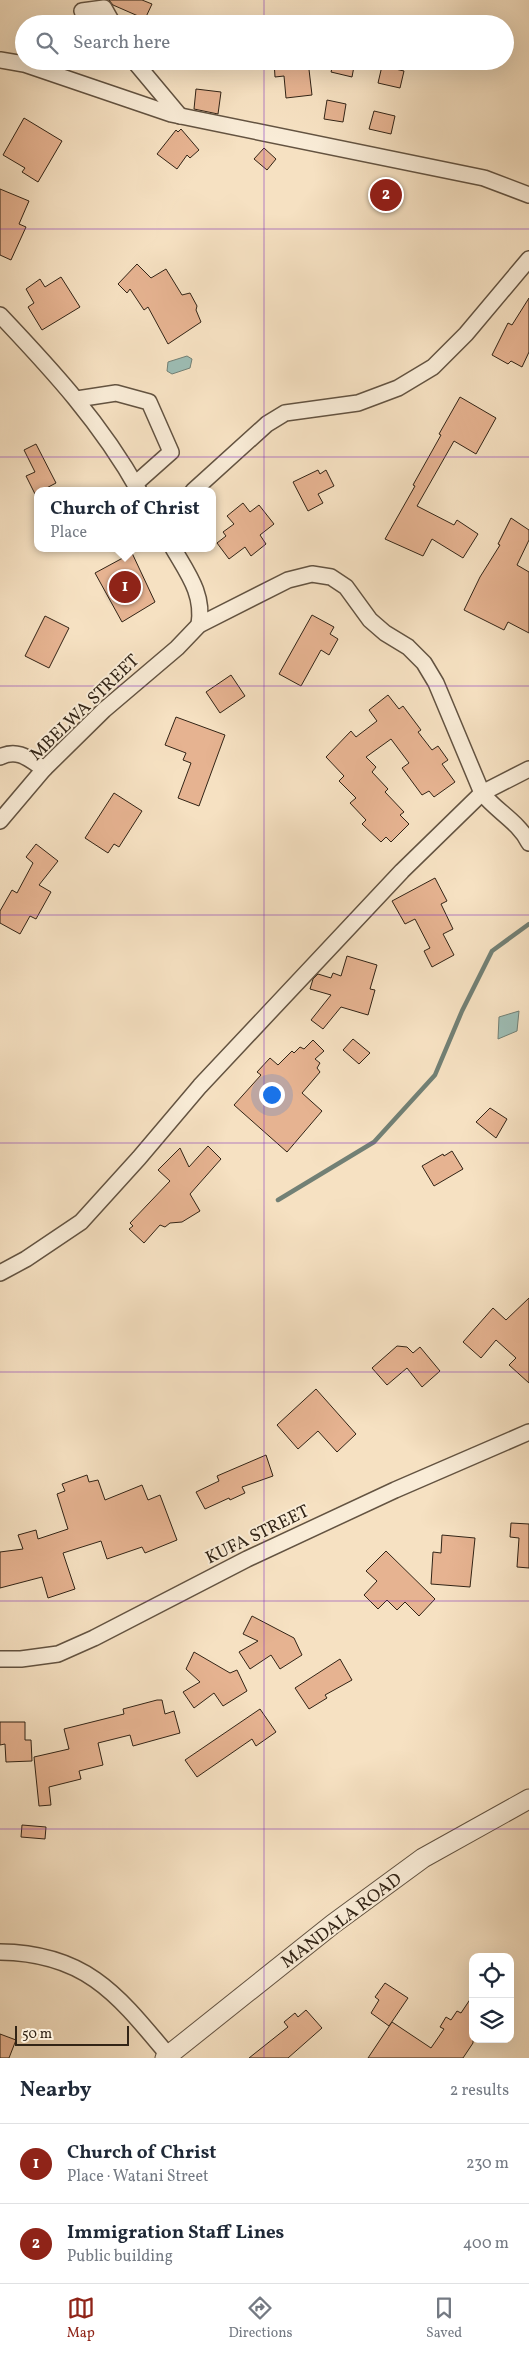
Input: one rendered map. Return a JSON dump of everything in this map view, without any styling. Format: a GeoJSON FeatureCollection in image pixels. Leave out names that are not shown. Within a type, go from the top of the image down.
{"type":"FeatureCollection","features":[{"type":"Feature","properties":{"kind":"street"},"geometry":{"type":"LineString","coordinates":[[82,11],[104,8],[108,15]]}},
{"type":"Feature","properties":{"kind":"street"},"geometry":{"type":"LineString","coordinates":[[0,60],[15,62]]}},
{"type":"Feature","properties":{"kind":"street"},"geometry":{"type":"LineString","coordinates":[[41,70],[138,104],[180,116],[484,178],[529,195]]}},
{"type":"Feature","properties":{"kind":"street"},"geometry":{"type":"LineString","coordinates":[[142,70],[180,116]]}},
{"type":"Feature","properties":{"kind":"street"},"geometry":{"type":"LineString","coordinates":[[197,487],[267,424],[286,413],[358,403],[398,388],[433,367],[466,334],[529,259]]}},
{"type":"Feature","properties":{"kind":"street"},"geometry":{"type":"LineString","coordinates":[[0,315],[77,399],[120,457],[137,487],[172,452],[149,402],[116,393],[77,399]]}},
{"type":"Feature","properties":{"kind":"street"},"geometry":{"type":"LineString","coordinates":[[175,552],[198,595],[202,610],[199,625]]}},
{"type":"Feature","properties":{"kind":"street","name":"MBELWA STREET"},"geometry":{"type":"LineString","coordinates":[[0,821],[44,769],[104,710],[177,648],[199,625],[288,580],[312,574],[331,577],[346,588],[370,620],[408,647],[424,663],[436,683],[482,793],[492,806],[524,832],[529,842]]}},
{"type":"Feature","properties":{"kind":"street"},"geometry":{"type":"LineString","coordinates":[[0,757],[18,752],[44,769]]}},
{"type":"Feature","properties":{"kind":"street"},"geometry":{"type":"LineString","coordinates":[[0,1274],[81,1222],[139,1158],[200,1086],[355,920],[482,793],[529,769]]}},
{"type":"Feature","properties":{"kind":"street","name":"KUFA STREET"},"geometry":{"type":"LineString","coordinates":[[0,1659],[22,1659],[58,1654],[94,1638],[247,1559],[395,1490],[529,1432]]}},
{"type":"Feature","properties":{"kind":"street","name":"MANDALA ROAD"},"geometry":{"type":"LineString","coordinates":[[167,2057],[333,1924],[423,1858],[529,1799]]}},
{"type":"Feature","properties":{"kind":"street"},"geometry":{"type":"LineString","coordinates":[[0,1952],[12,1952],[68,1964],[96,1978],[129,2008],[167,2057]]}},
{"type":"Feature","properties":{"kind":"water"},"geometry":{"type":"Polygon","coordinates":[[[187,356],[192,359],[190,368],[172,374],[167,371],[168,362],[187,356]]]}},
{"type":"Feature","properties":{"kind":"water"},"geometry":{"type":"Polygon","coordinates":[[[519,1011],[517,1031],[498,1039],[499,1017],[519,1011]]]}},
{"type":"Feature","properties":{"kind":"building"},"geometry":{"type":"Polygon","coordinates":[[[109,0],[142,0],[152,4],[147,15],[136,15],[113,5],[109,0]]]}},
{"type":"Feature","properties":{"kind":"building"},"geometry":{"type":"Polygon","coordinates":[[[275,70],[309,70],[312,95],[286,98],[284,76],[275,77],[275,70]]]}},
{"type":"Feature","properties":{"kind":"building"},"geometry":{"type":"Polygon","coordinates":[[[332,70],[353,70],[352,77],[331,72],[332,70]]]}},
{"type":"Feature","properties":{"kind":"building"},"geometry":{"type":"Polygon","coordinates":[[[381,70],[404,71],[400,88],[378,83],[381,70]]]}},
{"type":"Feature","properties":{"kind":"building"},"geometry":{"type":"Polygon","coordinates":[[[196,89],[221,92],[218,114],[194,109],[196,89]]]}},
{"type":"Feature","properties":{"kind":"building"},"geometry":{"type":"Polygon","coordinates":[[[327,100],[346,104],[343,122],[324,119],[327,100]]]}},
{"type":"Feature","properties":{"kind":"building"},"geometry":{"type":"Polygon","coordinates":[[[374,111],[395,116],[391,134],[369,129],[374,111]]]}},
{"type":"Feature","properties":{"kind":"building"},"geometry":{"type":"Polygon","coordinates":[[[24,118],[62,141],[38,182],[22,172],[25,168],[3,155],[24,118]]]}},
{"type":"Feature","properties":{"kind":"building"},"geometry":{"type":"Polygon","coordinates":[[[181,129],[199,150],[190,158],[187,155],[177,169],[157,154],[176,130],[178,132],[181,129]]]}},
{"type":"Feature","properties":{"kind":"building"},"geometry":{"type":"Polygon","coordinates":[[[264,148],[276,159],[267,170],[254,159],[264,148]]]}},
{"type":"Feature","properties":{"kind":"building"},"geometry":{"type":"Polygon","coordinates":[[[0,189],[29,201],[19,224],[26,227],[11,260],[0,255],[0,189]]]}},
{"type":"Feature","properties":{"kind":"building"},"geometry":{"type":"Polygon","coordinates":[[[137,264],[151,278],[166,269],[182,295],[190,293],[197,306],[196,310],[201,322],[168,344],[148,307],[144,310],[130,289],[127,293],[118,284],[137,264]]]}},
{"type":"Feature","properties":{"kind":"building"},"geometry":{"type":"Polygon","coordinates":[[[61,277],[80,307],[42,330],[28,307],[34,303],[26,289],[40,279],[45,287],[61,277]]]}},
{"type":"Feature","properties":{"kind":"building"},"geometry":{"type":"Polygon","coordinates":[[[529,298],[529,352],[522,367],[511,361],[508,364],[492,355],[508,323],[512,325],[529,298]]]}},
{"type":"Feature","properties":{"kind":"building"},"geometry":{"type":"Polygon","coordinates":[[[460,397],[496,418],[476,454],[454,441],[417,506],[454,525],[457,520],[478,534],[463,558],[432,539],[423,556],[385,539],[415,486],[413,485],[460,397]]]}},
{"type":"Feature","properties":{"kind":"building"},"geometry":{"type":"Polygon","coordinates":[[[36,444],[56,483],[48,487],[34,487],[34,492],[26,476],[35,472],[24,450],[36,444]]]}},
{"type":"Feature","properties":{"kind":"building"},"geometry":{"type":"Polygon","coordinates":[[[318,470],[320,474],[326,470],[334,486],[318,494],[323,503],[308,511],[293,482],[318,470]]]}},
{"type":"Feature","properties":{"kind":"building"},"geometry":{"type":"Polygon","coordinates":[[[243,503],[250,512],[259,505],[274,524],[260,535],[266,544],[251,556],[245,547],[229,559],[217,543],[226,536],[223,532],[234,524],[227,516],[243,503]]]}},
{"type":"Feature","properties":{"kind":"building"},"geometry":{"type":"Polygon","coordinates":[[[511,518],[529,530],[529,540],[517,565],[529,572],[529,633],[508,622],[504,630],[464,610],[480,577],[500,545],[498,544],[511,518]]]}},
{"type":"Feature","properties":{"kind":"building"},"geometry":{"type":"Polygon","coordinates":[[[132,553],[155,602],[122,622],[95,573],[132,553]]]}},
{"type":"Feature","properties":{"kind":"building"},"geometry":{"type":"Polygon","coordinates":[[[312,615],[334,627],[330,634],[338,639],[329,655],[321,650],[301,686],[279,674],[312,615]]]}},
{"type":"Feature","properties":{"kind":"building"},"geometry":{"type":"Polygon","coordinates":[[[45,616],[69,628],[49,668],[25,656],[45,616]]]}},
{"type":"Feature","properties":{"kind":"building"},"geometry":{"type":"Polygon","coordinates":[[[231,675],[245,696],[220,713],[206,692],[231,675]]]}},
{"type":"Feature","properties":{"kind":"building"},"geometry":{"type":"Polygon","coordinates":[[[388,695],[399,709],[403,706],[421,730],[418,732],[432,750],[438,746],[448,760],[442,764],[455,782],[434,797],[429,791],[422,795],[402,768],[409,763],[391,739],[366,757],[376,767],[372,772],[388,789],[385,792],[404,812],[400,815],[409,824],[391,842],[386,837],[381,842],[362,824],[366,820],[350,803],[356,798],[339,781],[344,776],[326,757],[351,731],[356,737],[377,721],[369,710],[388,695]]]}},
{"type":"Feature","properties":{"kind":"building"},"geometry":{"type":"Polygon","coordinates":[[[176,717],[225,735],[199,806],[178,798],[191,763],[183,760],[186,753],[165,745],[176,717]]]}},
{"type":"Feature","properties":{"kind":"building"},"geometry":{"type":"Polygon","coordinates":[[[114,793],[142,811],[119,847],[114,844],[108,853],[85,838],[114,793]]]}},
{"type":"Feature","properties":{"kind":"building"},"geometry":{"type":"Polygon","coordinates":[[[36,844],[58,861],[39,885],[51,892],[36,919],[30,916],[20,934],[0,923],[0,911],[12,890],[17,893],[33,863],[26,857],[36,844]]]}},
{"type":"Feature","properties":{"kind":"building"},"geometry":{"type":"Polygon","coordinates":[[[435,878],[447,901],[441,904],[453,929],[443,934],[454,955],[432,967],[424,951],[430,948],[415,919],[405,924],[392,901],[435,878]]]}},
{"type":"Feature","properties":{"kind":"building"},"geometry":{"type":"Polygon","coordinates":[[[347,956],[377,965],[370,989],[375,990],[368,1015],[341,1007],[323,1029],[311,1020],[331,995],[310,989],[313,979],[318,974],[331,978],[333,973],[341,976],[347,956]]]}},
{"type":"Feature","properties":{"kind":"building"},"geometry":{"type":"Polygon","coordinates":[[[353,1039],[370,1053],[359,1064],[343,1050],[353,1039]]]}},
{"type":"Feature","properties":{"kind":"building"},"geometry":{"type":"Polygon","coordinates":[[[313,1040],[324,1051],[315,1059],[320,1063],[317,1068],[320,1072],[302,1093],[322,1111],[287,1152],[234,1105],[261,1075],[257,1072],[270,1058],[278,1065],[292,1051],[294,1053],[300,1047],[304,1049],[313,1040]]]}},
{"type":"Feature","properties":{"kind":"building"},"geometry":{"type":"Polygon","coordinates":[[[490,1108],[507,1119],[496,1138],[476,1122],[490,1108]]]}},
{"type":"Feature","properties":{"kind":"building"},"geometry":{"type":"Polygon","coordinates":[[[208,1146],[221,1159],[190,1194],[200,1211],[182,1222],[170,1223],[165,1227],[160,1225],[144,1243],[129,1229],[133,1226],[130,1223],[170,1181],[158,1170],[180,1148],[189,1167],[208,1146]]]}},
{"type":"Feature","properties":{"kind":"building"},"geometry":{"type":"Polygon","coordinates":[[[452,1151],[463,1169],[434,1186],[422,1166],[452,1151]]]}},
{"type":"Feature","properties":{"kind":"building"},"geometry":{"type":"Polygon","coordinates":[[[529,1298],[529,1383],[509,1365],[516,1358],[496,1340],[481,1358],[463,1342],[493,1308],[506,1320],[529,1298]]]}},
{"type":"Feature","properties":{"kind":"building"},"geometry":{"type":"Polygon","coordinates":[[[397,1346],[407,1347],[413,1353],[420,1347],[440,1371],[422,1387],[407,1368],[387,1385],[372,1368],[397,1346]]]}},
{"type":"Feature","properties":{"kind":"building"},"geometry":{"type":"Polygon","coordinates":[[[316,1389],[356,1434],[337,1452],[318,1431],[298,1449],[277,1425],[316,1389]]]}},
{"type":"Feature","properties":{"kind":"building"},"geometry":{"type":"Polygon","coordinates":[[[266,1455],[273,1476],[242,1487],[245,1493],[205,1509],[196,1492],[219,1481],[217,1476],[266,1455]]]}},
{"type":"Feature","properties":{"kind":"building"},"geometry":{"type":"Polygon","coordinates":[[[87,1475],[89,1482],[98,1480],[105,1500],[142,1485],[148,1500],[160,1495],[177,1540],[145,1553],[142,1547],[107,1559],[101,1541],[63,1553],[75,1589],[48,1598],[42,1577],[0,1588],[0,1552],[23,1549],[18,1535],[36,1530],[38,1539],[68,1529],[57,1494],[65,1491],[62,1484],[87,1475]]]}},
{"type":"Feature","properties":{"kind":"building"},"geometry":{"type":"Polygon","coordinates":[[[511,1523],[529,1524],[529,1568],[517,1567],[519,1538],[510,1537],[511,1523]]]}},
{"type":"Feature","properties":{"kind":"building"},"geometry":{"type":"Polygon","coordinates":[[[442,1535],[475,1538],[470,1587],[431,1584],[433,1552],[441,1553],[442,1535]]]}},
{"type":"Feature","properties":{"kind":"building"},"geometry":{"type":"Polygon","coordinates":[[[386,1551],[435,1599],[419,1616],[405,1602],[397,1610],[387,1600],[378,1609],[364,1595],[377,1581],[366,1571],[386,1551]]]}},
{"type":"Feature","properties":{"kind":"building"},"geometry":{"type":"Polygon","coordinates":[[[252,1616],[294,1638],[302,1655],[280,1669],[271,1655],[250,1669],[239,1652],[258,1641],[243,1634],[252,1616]]]}},
{"type":"Feature","properties":{"kind":"building"},"geometry":{"type":"Polygon","coordinates":[[[194,1652],[230,1673],[237,1670],[247,1691],[223,1706],[214,1693],[194,1708],[183,1692],[200,1682],[186,1669],[194,1652]]]}},
{"type":"Feature","properties":{"kind":"building"},"geometry":{"type":"Polygon","coordinates":[[[340,1659],[352,1680],[325,1695],[327,1698],[309,1709],[295,1688],[340,1659]]]}},
{"type":"Feature","properties":{"kind":"building"},"geometry":{"type":"Polygon","coordinates":[[[162,1700],[165,1714],[174,1711],[180,1733],[133,1746],[130,1735],[98,1743],[103,1765],[79,1771],[81,1779],[49,1787],[51,1805],[39,1806],[34,1757],[69,1749],[64,1729],[124,1714],[123,1709],[162,1700]]]}},
{"type":"Feature","properties":{"kind":"building"},"geometry":{"type":"Polygon","coordinates":[[[260,1709],[276,1732],[256,1746],[252,1739],[197,1777],[185,1760],[260,1709]]]}},
{"type":"Feature","properties":{"kind":"building"},"geometry":{"type":"Polygon","coordinates":[[[0,1722],[25,1722],[25,1740],[31,1740],[32,1761],[6,1762],[5,1744],[0,1745],[0,1722]]]}},
{"type":"Feature","properties":{"kind":"building"},"geometry":{"type":"Polygon","coordinates":[[[22,1825],[46,1827],[45,1839],[21,1837],[22,1825]]]}},
{"type":"Feature","properties":{"kind":"building"},"geometry":{"type":"Polygon","coordinates":[[[385,1983],[408,1998],[389,2026],[371,2013],[379,2000],[375,1997],[385,1983]]]}},
{"type":"Feature","properties":{"kind":"building"},"geometry":{"type":"Polygon","coordinates":[[[469,2001],[469,2043],[473,2043],[463,2058],[368,2058],[392,2022],[431,2048],[444,2029],[440,2027],[446,2017],[451,2020],[457,2011],[461,2013],[469,2001]]]}},
{"type":"Feature","properties":{"kind":"building"},"geometry":{"type":"Polygon","coordinates":[[[306,2010],[322,2028],[288,2058],[249,2058],[288,2027],[284,2022],[295,2013],[298,2017],[306,2010]]]}},
{"type":"Feature","properties":{"kind":"building"},"geometry":{"type":"Polygon","coordinates":[[[0,2034],[16,2040],[9,2058],[0,2058],[0,2034]]]}},
{"type":"Feature","properties":{"kind":"waterway"},"geometry":{"type":"LineString","coordinates":[[278,1200],[374,1142],[435,1075],[462,1011],[492,951],[529,924]]}},
{"type":"Feature","properties":{"kind":"place","name":"Immigration Staff Lines"},"geometry":{"type":"Point","coordinates":[386,195]}},
{"type":"Feature","properties":{"kind":"place","name":"Church of Christ"},"geometry":{"type":"Point","coordinates":[125,587]}}]}
